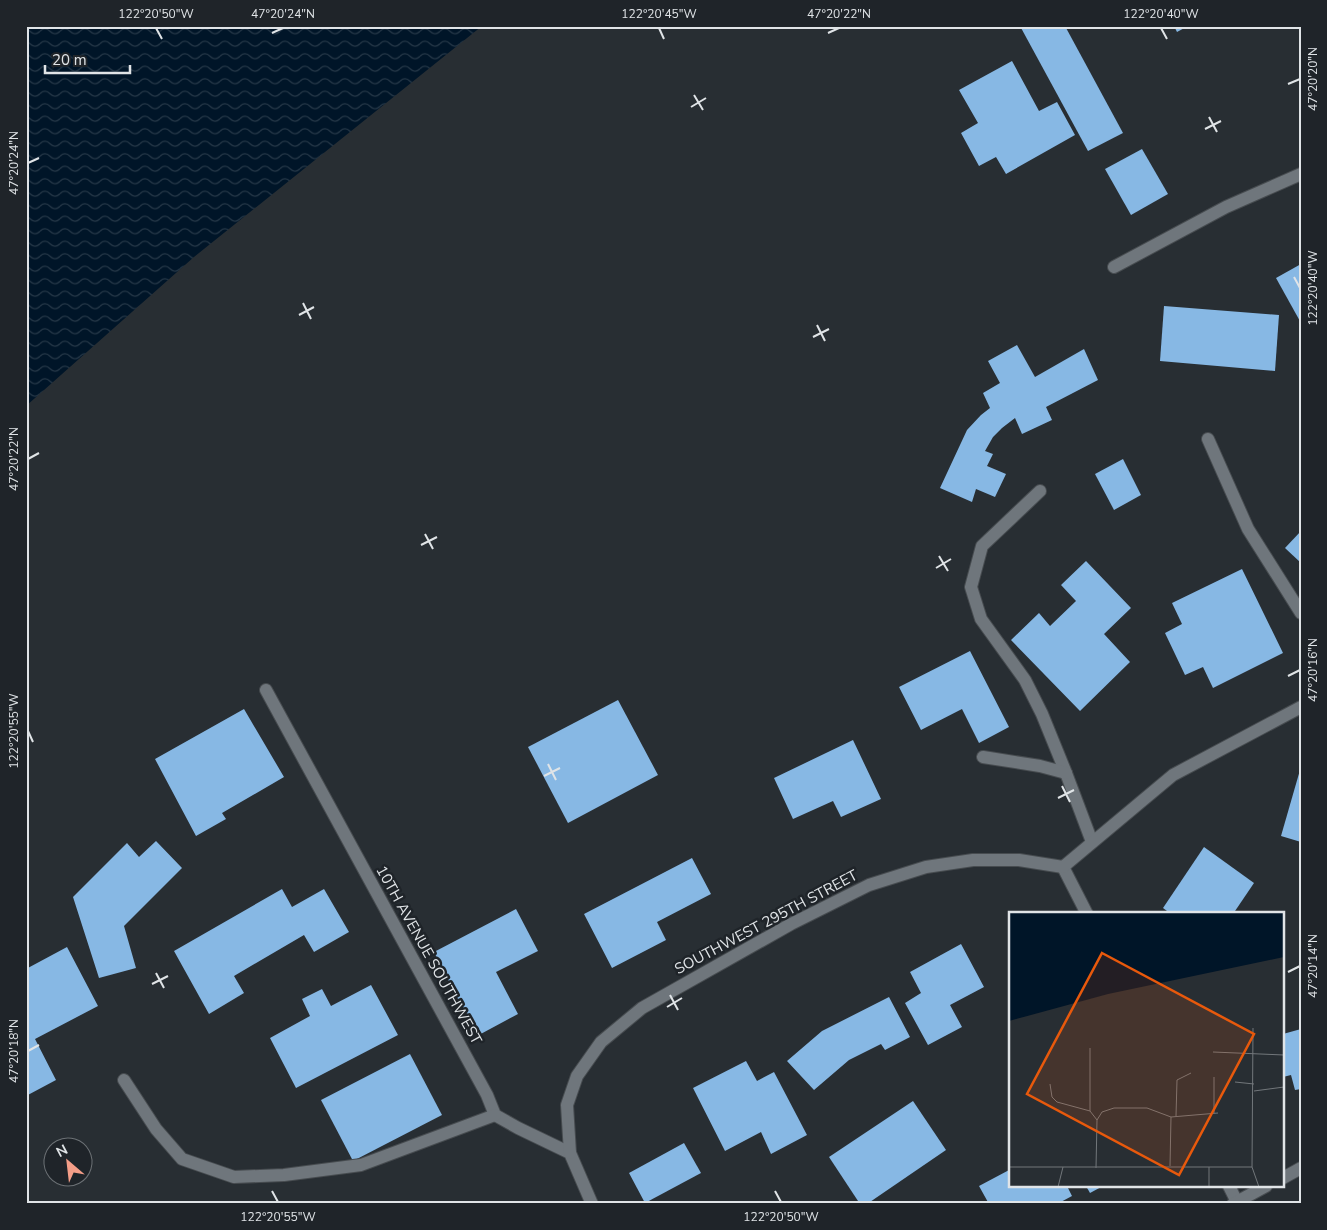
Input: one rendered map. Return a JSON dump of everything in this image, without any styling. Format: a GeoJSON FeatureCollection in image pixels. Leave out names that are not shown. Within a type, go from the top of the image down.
{"type":"FeatureCollection","features":[{"type":"Feature","properties":{"kind":"street"},"geometry":{"type":"LineString","coordinates":[[1114,267],[1226,207],[1301,174]]}},
{"type":"Feature","properties":{"kind":"street"},"geometry":{"type":"LineString","coordinates":[[1208,440],[1248,529],[1301,613]]}},
{"type":"Feature","properties":{"kind":"street"},"geometry":{"type":"LineString","coordinates":[[1040,491],[982,546],[971,587],[981,619],[1025,680],[1042,714],[1092,842]]}},
{"type":"Feature","properties":{"kind":"street","name":"10TH AVENUE SOUTHWEST"},"geometry":{"type":"LineString","coordinates":[[266,690],[483,1087],[495,1115]]}},
{"type":"Feature","properties":{"kind":"street"},"geometry":{"type":"LineString","coordinates":[[1086,912],[1063,867],[1173,775],[1301,707]]}},
{"type":"Feature","properties":{"kind":"street"},"geometry":{"type":"LineString","coordinates":[[982,757],[1040,766],[1066,773]]}},
{"type":"Feature","properties":{"kind":"street","name":"SOUTHWEST 295TH STREET"},"geometry":{"type":"LineString","coordinates":[[570,1153],[567,1105],[577,1076],[601,1042],[642,1008],[790,924],[869,885],[926,867],[973,860],[1020,860],[1063,867]]}},
{"type":"Feature","properties":{"kind":"street"},"geometry":{"type":"LineString","coordinates":[[124,1080],[156,1129],[182,1159],[234,1176],[284,1176],[361,1165],[495,1115],[570,1153],[592,1204]]}},
{"type":"Feature","properties":{"kind":"street"},"geometry":{"type":"LineString","coordinates":[[1284,1177],[1301,1168]]}},
{"type":"Feature","properties":{"kind":"street"},"geometry":{"type":"LineString","coordinates":[[1230,1188],[1235,1203],[1262,1188]]}},
{"type":"Feature","properties":{"kind":"water"},"geometry":{"type":"Polygon","coordinates":[[[26,26],[482,26],[194,257],[26,406],[26,26]]]}},
{"type":"Feature","properties":{"kind":"building"},"geometry":{"type":"Polygon","coordinates":[[[1020,26],[1065,26],[1123,133],[1088,151],[1020,26]]]}},
{"type":"Feature","properties":{"kind":"building"},"geometry":{"type":"Polygon","coordinates":[[[1174,26],[1188,26],[1177,32],[1174,26]]]}},
{"type":"Feature","properties":{"kind":"building"},"geometry":{"type":"Polygon","coordinates":[[[1012,61],[1039,111],[1057,102],[1075,135],[1006,174],[996,157],[979,166],[961,133],[978,123],[959,90],[1012,61]]]}},
{"type":"Feature","properties":{"kind":"building"},"geometry":{"type":"Polygon","coordinates":[[[1142,149],[1168,194],[1131,215],[1105,169],[1142,149]]]}},
{"type":"Feature","properties":{"kind":"building"},"geometry":{"type":"Polygon","coordinates":[[[1301,264],[1301,323],[1276,278],[1301,264]]]}},
{"type":"Feature","properties":{"kind":"building"},"geometry":{"type":"Polygon","coordinates":[[[1164,306],[1279,315],[1275,371],[1160,361],[1164,306]]]}},
{"type":"Feature","properties":{"kind":"building"},"geometry":{"type":"Polygon","coordinates":[[[1017,345],[1035,377],[1084,349],[1098,380],[1046,407],[1052,420],[1022,434],[1015,418],[1002,428],[993,437],[985,451],[993,454],[987,466],[1006,474],[995,497],[976,489],[972,502],[940,488],[967,430],[990,408],[983,393],[1000,383],[988,361],[1017,345]]]}},
{"type":"Feature","properties":{"kind":"building"},"geometry":{"type":"Polygon","coordinates":[[[1123,459],[1141,495],[1114,510],[1095,474],[1123,459]]]}},
{"type":"Feature","properties":{"kind":"building"},"geometry":{"type":"Polygon","coordinates":[[[1301,531],[1301,563],[1285,548],[1301,531]]]}},
{"type":"Feature","properties":{"kind":"building"},"geometry":{"type":"Polygon","coordinates":[[[1086,561],[1131,608],[1104,634],[1130,662],[1080,711],[1011,640],[1039,613],[1050,626],[1076,601],[1061,585],[1086,561]]]}},
{"type":"Feature","properties":{"kind":"building"},"geometry":{"type":"Polygon","coordinates":[[[1242,569],[1283,653],[1213,688],[1203,667],[1185,675],[1165,633],[1182,624],[1172,603],[1242,569]]]}},
{"type":"Feature","properties":{"kind":"building"},"geometry":{"type":"Polygon","coordinates":[[[970,651],[1009,727],[979,743],[962,709],[921,730],[899,687],[970,651]]]}},
{"type":"Feature","properties":{"kind":"building"},"geometry":{"type":"Polygon","coordinates":[[[618,700],[658,775],[568,823],[528,747],[618,700]]]}},
{"type":"Feature","properties":{"kind":"building"},"geometry":{"type":"Polygon","coordinates":[[[244,709],[284,777],[222,813],[226,819],[196,836],[155,759],[244,709]]]}},
{"type":"Feature","properties":{"kind":"building"},"geometry":{"type":"Polygon","coordinates":[[[853,740],[881,799],[841,817],[833,801],[793,819],[774,778],[853,740]]]}},
{"type":"Feature","properties":{"kind":"building"},"geometry":{"type":"Polygon","coordinates":[[[1301,770],[1301,842],[1281,836],[1301,770]]]}},
{"type":"Feature","properties":{"kind":"building"},"geometry":{"type":"Polygon","coordinates":[[[156,841],[182,868],[124,926],[136,968],[99,978],[73,897],[127,843],[139,857],[156,841]]]}},
{"type":"Feature","properties":{"kind":"building"},"geometry":{"type":"Polygon","coordinates":[[[1204,847],[1254,883],[1234,912],[1168,912],[1163,908],[1204,847]]]}},
{"type":"Feature","properties":{"kind":"building"},"geometry":{"type":"Polygon","coordinates":[[[692,858],[711,894],[657,922],[666,940],[612,968],[584,914],[692,858]]]}},
{"type":"Feature","properties":{"kind":"building"},"geometry":{"type":"Polygon","coordinates":[[[282,889],[292,907],[324,889],[349,932],[314,952],[304,935],[234,976],[244,993],[209,1014],[174,951],[282,889]]]}},
{"type":"Feature","properties":{"kind":"building"},"geometry":{"type":"Polygon","coordinates":[[[516,909],[538,951],[496,972],[518,1014],[477,1036],[434,952],[516,909]]]}},
{"type":"Feature","properties":{"kind":"building"},"geometry":{"type":"Polygon","coordinates":[[[961,944],[984,987],[950,1005],[962,1027],[928,1045],[905,1003],[921,993],[910,972],[961,944]]]}},
{"type":"Feature","properties":{"kind":"building"},"geometry":{"type":"Polygon","coordinates":[[[67,947],[98,1006],[35,1039],[56,1080],[26,1096],[26,969],[67,947]]]}},
{"type":"Feature","properties":{"kind":"building"},"geometry":{"type":"Polygon","coordinates":[[[371,985],[398,1035],[296,1088],[270,1038],[310,1016],[302,999],[322,989],[331,1006],[371,985]]]}},
{"type":"Feature","properties":{"kind":"building"},"geometry":{"type":"Polygon","coordinates":[[[889,997],[910,1037],[885,1050],[881,1044],[849,1060],[814,1090],[787,1061],[822,1031],[889,997]]]}},
{"type":"Feature","properties":{"kind":"building"},"geometry":{"type":"Polygon","coordinates":[[[1301,1029],[1301,1089],[1295,1090],[1291,1075],[1284,1077],[1284,1034],[1301,1029]]]}},
{"type":"Feature","properties":{"kind":"building"},"geometry":{"type":"Polygon","coordinates":[[[410,1054],[442,1115],[353,1161],[321,1100],[410,1054]]]}},
{"type":"Feature","properties":{"kind":"building"},"geometry":{"type":"Polygon","coordinates":[[[746,1061],[757,1081],[774,1072],[807,1135],[771,1154],[761,1132],[725,1151],[693,1088],[746,1061]]]}},
{"type":"Feature","properties":{"kind":"building"},"geometry":{"type":"Polygon","coordinates":[[[913,1101],[946,1150],[867,1204],[860,1204],[829,1157],[913,1101]]]}},
{"type":"Feature","properties":{"kind":"building"},"geometry":{"type":"Polygon","coordinates":[[[684,1143],[701,1173],[645,1203],[629,1173],[684,1143]]]}},
{"type":"Feature","properties":{"kind":"building"},"geometry":{"type":"Polygon","coordinates":[[[1009,1170],[1009,1188],[1068,1188],[1072,1196],[1057,1204],[989,1204],[979,1186],[1009,1170]]]}},
{"type":"Feature","properties":{"kind":"building"},"geometry":{"type":"Polygon","coordinates":[[[1087,1188],[1099,1188],[1090,1193],[1087,1188]]]}}]}
